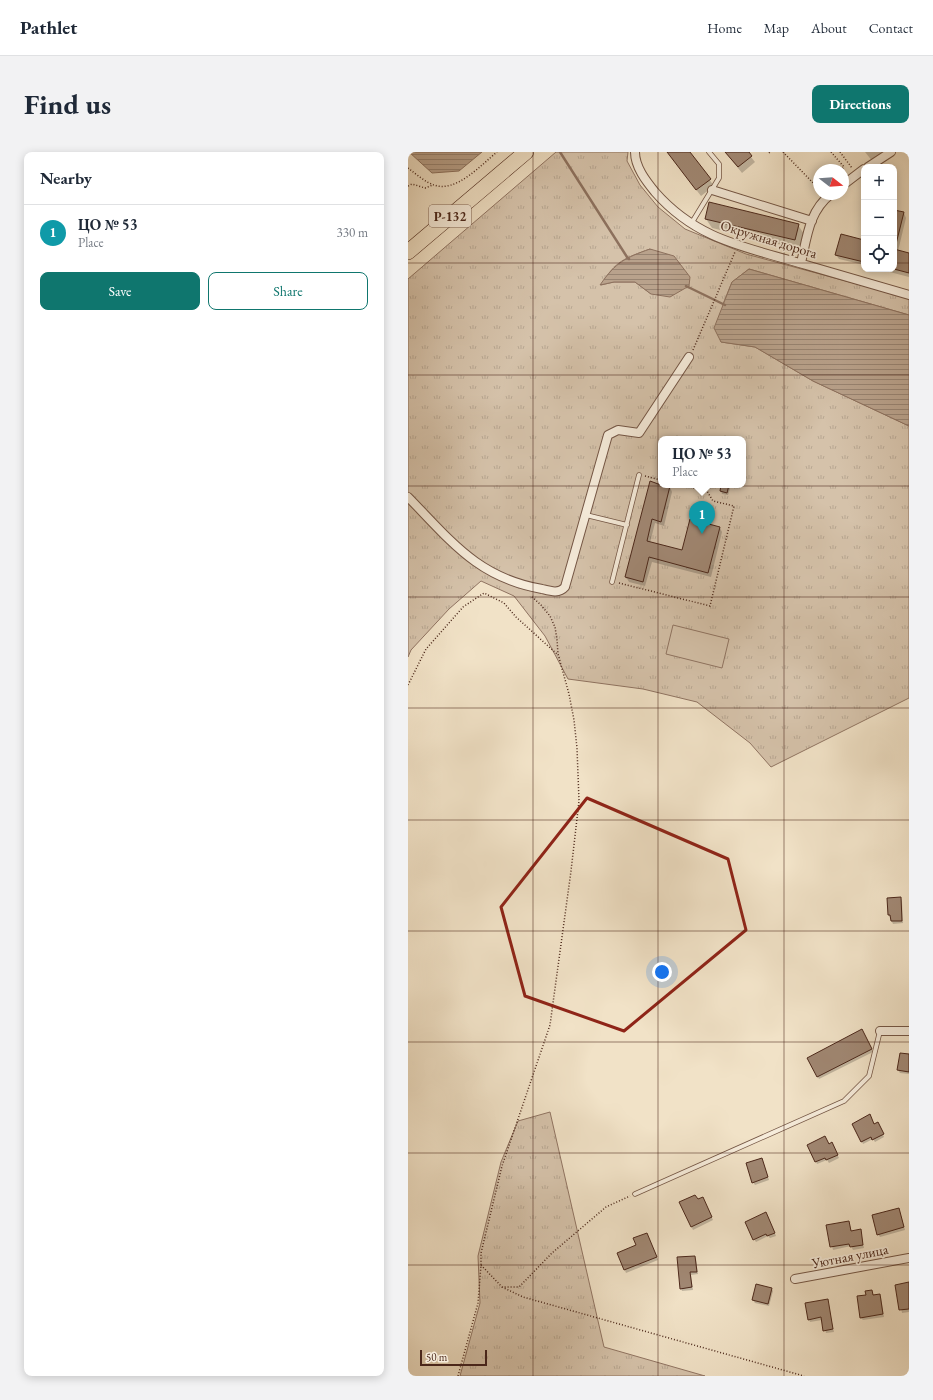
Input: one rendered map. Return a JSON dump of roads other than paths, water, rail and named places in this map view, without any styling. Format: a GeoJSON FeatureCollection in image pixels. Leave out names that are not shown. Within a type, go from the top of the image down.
{"type":"FeatureCollection","features":[{"type":"Feature","properties":{"kind":"highway","name":"Р-132"},"geometry":{"type":"LineString","coordinates":[[408,252],[526,152]]}},
{"type":"Feature","properties":{"kind":"street","name":"Окружная дорога"},"geometry":{"type":"LineString","coordinates":[[635,152],[638,166],[649,185],[672,209],[691,224],[716,237],[738,245],[909,295]]}},
{"type":"Feature","properties":{"kind":"street"},"geometry":{"type":"LineString","coordinates":[[873,164],[891,152]]}},
{"type":"Feature","properties":{"kind":"street"},"geometry":{"type":"LineString","coordinates":[[849,181],[861,172]]}},
{"type":"Feature","properties":{"kind":"street"},"geometry":{"type":"LineString","coordinates":[[712,190],[812,221]]}},
{"type":"Feature","properties":{"kind":"street"},"geometry":{"type":"LineString","coordinates":[[801,263],[812,221],[818,207],[825,200]]}},
{"type":"Feature","properties":{"kind":"street"},"geometry":{"type":"LineString","coordinates":[[408,497],[464,554],[484,568],[511,582],[556,592],[562,591],[565,587],[608,435],[618,430],[639,433],[690,357]]}},
{"type":"Feature","properties":{"kind":"street"},"geometry":{"type":"LineString","coordinates":[[880,1031],[909,1031]]}},
{"type":"Feature","properties":{"kind":"street","name":"Уютная улица"},"geometry":{"type":"LineString","coordinates":[[795,1279],[909,1258]]}},
{"type":"Feature","properties":{"kind":"lane"},"geometry":{"type":"LineString","coordinates":[[691,224],[719,178],[719,164],[708,152]]}},
{"type":"Feature","properties":{"kind":"lane"},"geometry":{"type":"LineString","coordinates":[[612,582],[639,475]]}},
{"type":"Feature","properties":{"kind":"lane"},"geometry":{"type":"LineString","coordinates":[[586,515],[627,525]]}},
{"type":"Feature","properties":{"kind":"lane"},"geometry":{"type":"LineString","coordinates":[[635,1194],[844,1101],[869,1076],[880,1031]]}},
{"type":"Feature","properties":{"kind":"waterway"},"geometry":{"type":"LineString","coordinates":[[560,152],[629,259]]}},
{"type":"Feature","properties":{"kind":"waterway"},"geometry":{"type":"LineString","coordinates":[[686,286],[725,305]]}},
{"type":"Feature","properties":{"kind":"place","name":"ЦО № 53"},"geometry":{"type":"Point","coordinates":[702,534]}}]}
